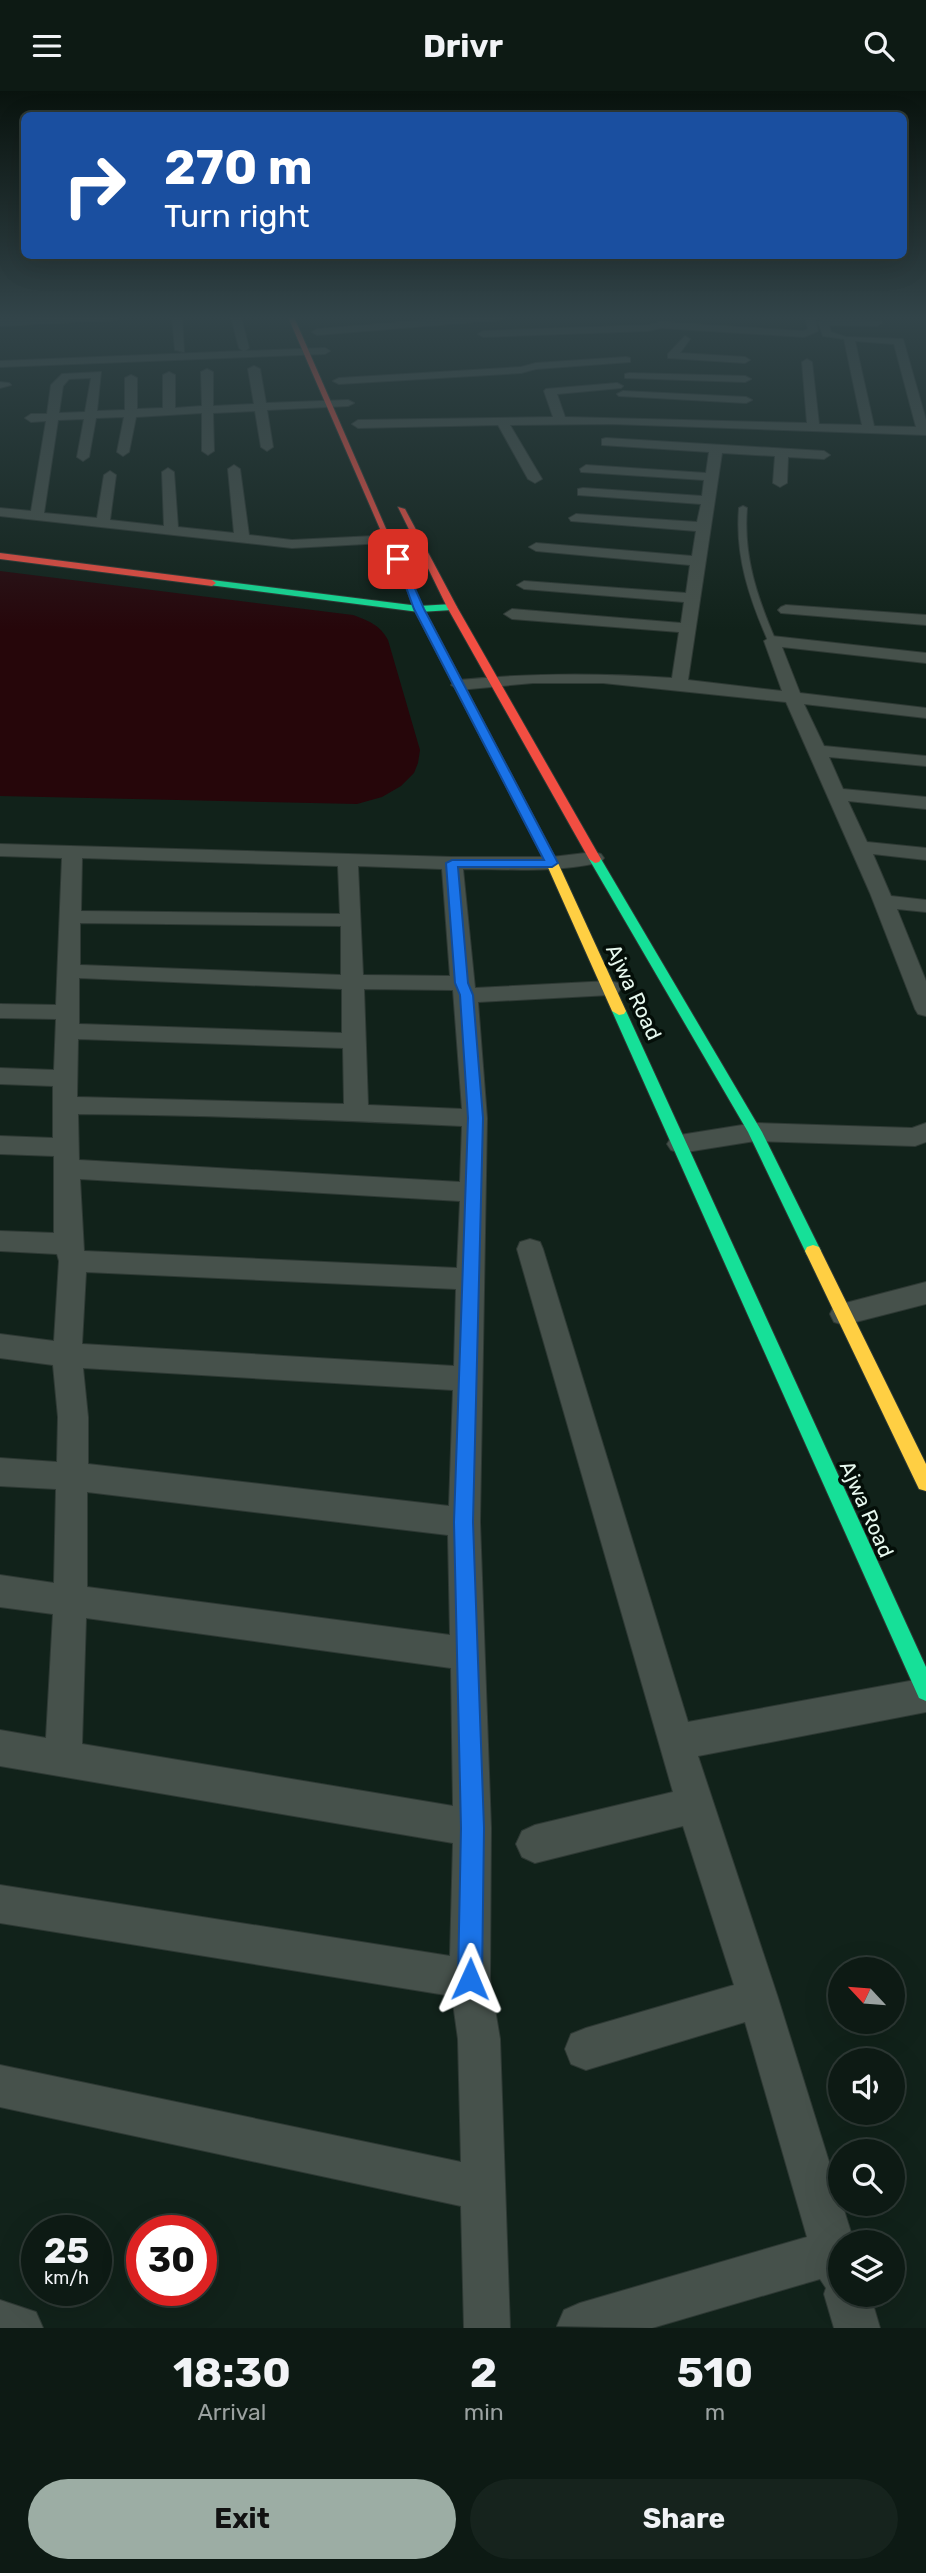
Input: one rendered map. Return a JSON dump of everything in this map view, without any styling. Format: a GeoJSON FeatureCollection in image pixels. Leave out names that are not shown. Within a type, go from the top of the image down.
{"type":"FeatureCollection","features":[{"type":"Feature","properties":{"kind":"main road","name":"Ajwa Road"},"geometry":{"type":"LineString","coordinates":[[338,421],[416,603],[552,863],[610,988],[926,1693]]}},
{"type":"Feature","properties":{"kind":"main road"},"geometry":{"type":"LineString","coordinates":[[357,421],[361,430]]}},
{"type":"Feature","properties":{"kind":"main road","name":"Ajwa Road"},"geometry":{"type":"LineString","coordinates":[[393,492],[494,681],[755,1132],[926,1483]]}},
{"type":"Feature","properties":{"kind":"main road"},"geometry":{"type":"LineString","coordinates":[[0,547],[416,603]]}},
{"type":"Feature","properties":{"kind":"main road"},"geometry":{"type":"LineString","coordinates":[[0,556],[416,603],[449,601]]}},
{"type":"Feature","properties":{"kind":"street"},"geometry":{"type":"LineString","coordinates":[[37,516],[51,421]]}},
{"type":"Feature","properties":{"kind":"street"},"geometry":{"type":"LineString","coordinates":[[83,457],[89,421]]}},
{"type":"Feature","properties":{"kind":"street"},"geometry":{"type":"LineString","coordinates":[[122,452],[129,421]]}},
{"type":"Feature","properties":{"kind":"street"},"geometry":{"type":"LineString","coordinates":[[207,421],[208,451]]}},
{"type":"Feature","properties":{"kind":"street"},"geometry":{"type":"LineString","coordinates":[[262,421],[267,447]]}},
{"type":"Feature","properties":{"kind":"street"},"geometry":{"type":"LineString","coordinates":[[361,430],[496,421]]}},
{"type":"Feature","properties":{"kind":"street"},"geometry":{"type":"LineString","coordinates":[[502,421],[535,479]]}},
{"type":"Feature","properties":{"kind":"street"},"geometry":{"type":"LineString","coordinates":[[612,421],[925,431]]}},
{"type":"Feature","properties":{"kind":"street"},"geometry":{"type":"LineString","coordinates":[[812,421],[813,428]]}},
{"type":"Feature","properties":{"kind":"street"},"geometry":{"type":"LineString","coordinates":[[867,421],[869,430]]}},
{"type":"Feature","properties":{"kind":"street"},"geometry":{"type":"LineString","coordinates":[[606,442],[824,455]]}},
{"type":"Feature","properties":{"kind":"street"},"geometry":{"type":"LineString","coordinates":[[679,684],[716,448]]}},
{"type":"Feature","properties":{"kind":"street"},"geometry":{"type":"LineString","coordinates":[[780,483],[782,452]]}},
{"type":"Feature","properties":{"kind":"street"},"geometry":{"type":"LineString","coordinates":[[234,469],[242,539]]}},
{"type":"Feature","properties":{"kind":"street"},"geometry":{"type":"LineString","coordinates":[[586,469],[711,477]]}},
{"type":"Feature","properties":{"kind":"street"},"geometry":{"type":"LineString","coordinates":[[168,472],[171,531]]}},
{"type":"Feature","properties":{"kind":"street"},"geometry":{"type":"LineString","coordinates":[[103,524],[110,475]]}},
{"type":"Feature","properties":{"kind":"street"},"geometry":{"type":"LineString","coordinates":[[583,492],[708,500]]}},
{"type":"Feature","properties":{"kind":"street"},"geometry":{"type":"LineString","coordinates":[[0,512],[292,544],[416,538]]}},
{"type":"Feature","properties":{"kind":"street"},"geometry":{"type":"LineString","coordinates":[[576,518],[704,527]]}},
{"type":"Feature","properties":{"kind":"street"},"geometry":{"type":"LineString","coordinates":[[536,547],[698,561]]}},
{"type":"Feature","properties":{"kind":"street"},"geometry":{"type":"LineString","coordinates":[[524,585],[693,598]]}},
{"type":"Feature","properties":{"kind":"street"},"geometry":{"type":"LineString","coordinates":[[786,610],[926,620]]}},
{"type":"Feature","properties":{"kind":"street"},"geometry":{"type":"LineString","coordinates":[[512,614],[688,628]]}},
{"type":"Feature","properties":{"kind":"street"},"geometry":{"type":"LineString","coordinates":[[926,658],[772,641],[794,700],[883,901],[916,960],[926,1009]]}},
{"type":"Feature","properties":{"kind":"street"},"geometry":{"type":"LineString","coordinates":[[459,685],[494,681],[603,678],[679,684],[794,700],[926,713]]}},
{"type":"Feature","properties":{"kind":"street"},"geometry":{"type":"LineString","coordinates":[[817,751],[926,761]]}},
{"type":"Feature","properties":{"kind":"street"},"geometry":{"type":"LineString","coordinates":[[836,794],[926,803]]}},
{"type":"Feature","properties":{"kind":"street"},"geometry":{"type":"LineString","coordinates":[[860,847],[926,854]]}},
{"type":"Feature","properties":{"kind":"street"},"geometry":{"type":"LineString","coordinates":[[0,849],[452,863],[552,863],[594,857]]}},
{"type":"Feature","properties":{"kind":"street"},"geometry":{"type":"LineString","coordinates":[[63,1759],[70,1602],[73,1417],[67,1355],[71,1252],[65,1091],[72,852]]}},
{"type":"Feature","properties":{"kind":"street"},"geometry":{"type":"LineString","coordinates":[[348,860],[354,983],[356,1115]]}},
{"type":"Feature","properties":{"kind":"street"},"geometry":{"type":"LineString","coordinates":[[452,863],[475,1118],[464,1522],[472,1828],[470,1979],[479,2039],[487,2328]]}},
{"type":"Feature","properties":{"kind":"street"},"geometry":{"type":"LineString","coordinates":[[883,901],[926,906]]}},
{"type":"Feature","properties":{"kind":"street"},"geometry":{"type":"LineString","coordinates":[[70,917],[351,920]]}},
{"type":"Feature","properties":{"kind":"street"},"geometry":{"type":"LineString","coordinates":[[68,971],[464,989],[610,988]]}},
{"type":"Feature","properties":{"kind":"street"},"geometry":{"type":"LineString","coordinates":[[0,1011],[67,1021],[355,1041]]}},
{"type":"Feature","properties":{"kind":"street"},"geometry":{"type":"LineString","coordinates":[[0,1076],[65,1091],[220,1107],[356,1115],[475,1118]]}},
{"type":"Feature","properties":{"kind":"street"},"geometry":{"type":"LineString","coordinates":[[680,1144],[755,1132],[915,1137],[926,1132]]}},
{"type":"Feature","properties":{"kind":"street"},"geometry":{"type":"LineString","coordinates":[[0,1145],[66,1159],[474,1192]]}},
{"type":"Feature","properties":{"kind":"street"},"geometry":{"type":"LineString","coordinates":[[0,1241],[71,1252],[471,1279]]}},
{"type":"Feature","properties":{"kind":"street"},"geometry":{"type":"LineString","coordinates":[[530,1249],[695,1805],[758,1998],[828,2233]]}},
{"type":"Feature","properties":{"kind":"street"},"geometry":{"type":"LineString","coordinates":[[844,1314],[926,1293]]}},
{"type":"Feature","properties":{"kind":"street"},"geometry":{"type":"LineString","coordinates":[[0,1346],[67,1355],[468,1379]]}},
{"type":"Feature","properties":{"kind":"street"},"geometry":{"type":"LineString","coordinates":[[0,1472],[71,1476],[464,1522]]}},
{"type":"Feature","properties":{"kind":"street"},"geometry":{"type":"LineString","coordinates":[[0,1591],[468,1654]]}},
{"type":"Feature","properties":{"kind":"street"},"geometry":{"type":"LineString","coordinates":[[677,1742],[926,1693]]}},
{"type":"Feature","properties":{"kind":"street"},"geometry":{"type":"LineString","coordinates":[[0,1748],[472,1828]]}},
{"type":"Feature","properties":{"kind":"street"},"geometry":{"type":"LineString","coordinates":[[535,1844],[695,1805]]}},
{"type":"Feature","properties":{"kind":"street"},"geometry":{"type":"LineString","coordinates":[[0,1904],[470,1979]]}},
{"type":"Feature","properties":{"kind":"street"},"geometry":{"type":"LineString","coordinates":[[586,2049],[758,1998]]}},
{"type":"Feature","properties":{"kind":"street"},"geometry":{"type":"LineString","coordinates":[[0,2086],[484,2189]]}},
{"type":"Feature","properties":{"kind":"street"},"geometry":{"type":"LineString","coordinates":[[580,2326],[828,2275]]}},
{"type":"Feature","properties":{"kind":"street"},"geometry":{"type":"LineString","coordinates":[[851,2307],[858,2328]]}},
{"type":"Feature","properties":{"kind":"street"},"geometry":{"type":"LineString","coordinates":[[0,2323],[20,2328]]}},
{"type":"Feature","properties":{"kind":"lane"},"geometry":{"type":"LineString","coordinates":[[743,508],[741,549],[747,581],[772,641]]}},
{"type":"Feature","properties":{"kind":"shaded area"},"geometry":{"type":"Polygon","coordinates":[[[0,571],[353,615],[369,622],[378,627],[388,640],[420,750],[414,773],[401,786],[382,797],[357,804],[0,796],[0,571]]]}},
{"type":"Feature","properties":{"kind":"traffic: fast"},"geometry":{"type":"LineString","coordinates":[[212,583],[419,609],[452,607]]}},
{"type":"Feature","properties":{"kind":"traffic: fast"},"geometry":{"type":"LineString","coordinates":[[595,859],[755,1132],[813,1251]]}},
{"type":"Feature","properties":{"kind":"traffic: fast"},"geometry":{"type":"LineString","coordinates":[[619,1011],[926,1691]]}},
{"type":"Feature","properties":{"kind":"traffic: slow"},"geometry":{"type":"LineString","coordinates":[[404,575],[419,609],[552,863],[619,1011]]}},
{"type":"Feature","properties":{"kind":"traffic: slow"},"geometry":{"type":"LineString","coordinates":[[813,1251],[926,1483]]}},
{"type":"Feature","properties":{"kind":"traffic: jam"},"geometry":{"type":"LineString","coordinates":[[337,421],[404,575]]}},
{"type":"Feature","properties":{"kind":"traffic: jam"},"geometry":{"type":"LineString","coordinates":[[401,509],[452,607],[595,859]]}},
{"type":"Feature","properties":{"kind":"traffic: jam"},"geometry":{"type":"LineString","coordinates":[[0,556],[212,583]]}},
{"type":"Feature","properties":{"kind":"route"},"geometry":{"type":"LineString","coordinates":[[398,559],[419,609],[552,863],[452,863],[475,1118],[464,1522],[472,1828],[470,1979]]}}]}
